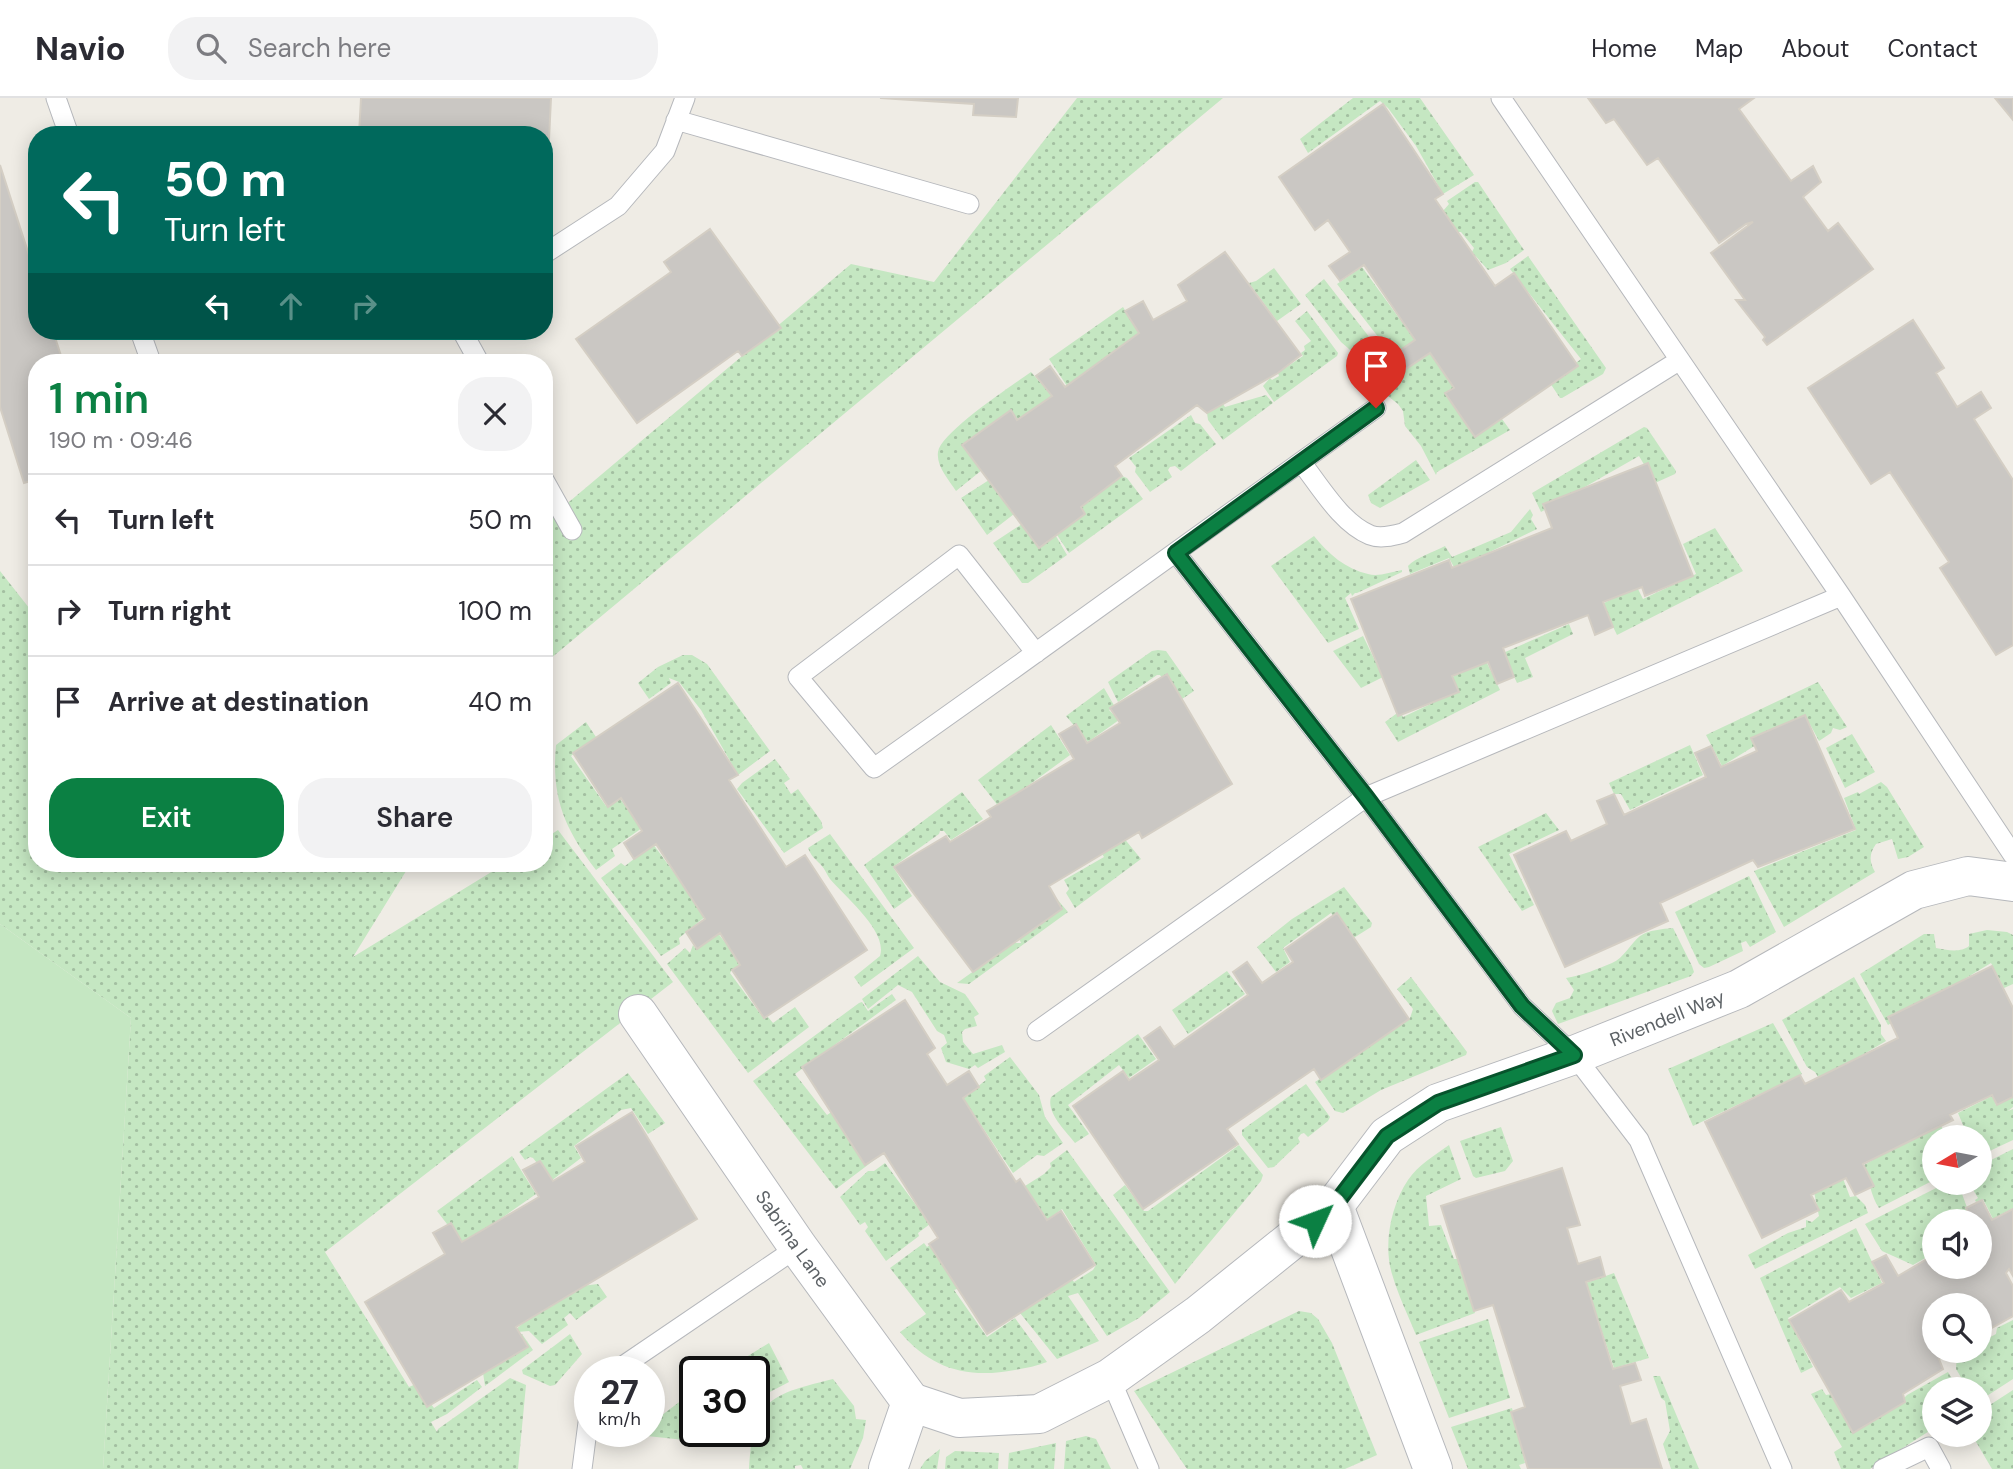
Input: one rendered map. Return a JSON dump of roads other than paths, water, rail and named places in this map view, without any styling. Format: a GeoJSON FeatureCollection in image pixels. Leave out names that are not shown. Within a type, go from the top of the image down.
{"type":"FeatureCollection","features":[{"type":"Feature","properties":{"kind":"street","name":"Rivendell Way"},"geometry":{"type":"LineString","coordinates":[[911,1402],[959,1418],[1039,1414],[1110,1378],[1198,1315],[1334,1206],[1387,1136],[1438,1103],[1574,1055],[1739,989],[1914,890],[1968,876],[2013,882]]}},
{"type":"Feature","properties":{"kind":"street","name":"Sabrina Lane"},"geometry":{"type":"LineString","coordinates":[[638,1014],[798,1247],[911,1402]]}},
{"type":"Feature","properties":{"kind":"street"},"geometry":{"type":"LineString","coordinates":[[1334,1206],[1433,1469]]}},
{"type":"Feature","properties":{"kind":"street"},"geometry":{"type":"LineString","coordinates":[[888,1469],[911,1402]]}},
{"type":"Feature","properties":{"kind":"lane"},"geometry":{"type":"LineString","coordinates":[[56,98],[66,126]]}},
{"type":"Feature","properties":{"kind":"lane"},"geometry":{"type":"LineString","coordinates":[[553,248],[618,206],[665,151],[685,98]]}},
{"type":"Feature","properties":{"kind":"lane"},"geometry":{"type":"LineString","coordinates":[[1501,98],[1841,596],[2013,855]]}},
{"type":"Feature","properties":{"kind":"lane"},"geometry":{"type":"LineString","coordinates":[[676,120],[969,204]]}},
{"type":"Feature","properties":{"kind":"lane"},"geometry":{"type":"LineString","coordinates":[[1301,462],[1355,526],[1372,536],[1388,537],[1403,533],[1680,360]]}},
{"type":"Feature","properties":{"kind":"lane"},"geometry":{"type":"LineString","coordinates":[[1036,653],[959,555],[798,677],[874,768],[1036,653],[1176,553],[1376,408]]}},
{"type":"Feature","properties":{"kind":"lane"},"geometry":{"type":"LineString","coordinates":[[553,496],[572,530]]}},
{"type":"Feature","properties":{"kind":"lane"},"geometry":{"type":"LineString","coordinates":[[1176,553],[1366,797],[1522,1006],[1574,1055],[1639,1140],[1782,1469]]}},
{"type":"Feature","properties":{"kind":"lane"},"geometry":{"type":"LineString","coordinates":[[1037,1031],[1366,797],[1841,596]]}},
{"type":"Feature","properties":{"kind":"lane"},"geometry":{"type":"LineString","coordinates":[[638,1356],[798,1247]]}},
{"type":"Feature","properties":{"kind":"lane"},"geometry":{"type":"LineString","coordinates":[[1110,1378],[1149,1469]]}},
{"type":"Feature","properties":{"kind":"lane"},"geometry":{"type":"LineString","coordinates":[[582,1469],[585,1447]]}},
{"type":"Feature","properties":{"kind":"lane"},"geometry":{"type":"LineString","coordinates":[[1883,1469],[1929,1447],[1941,1469]]}}]}
